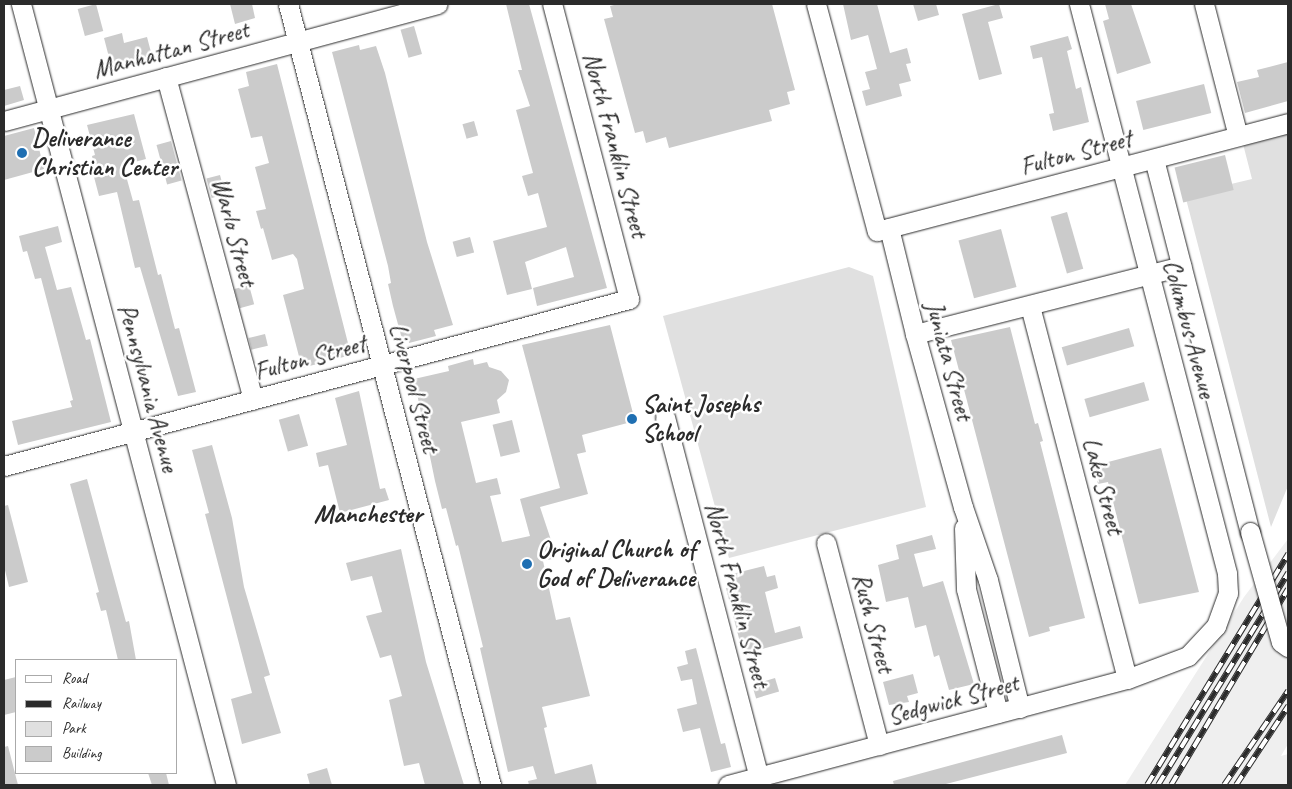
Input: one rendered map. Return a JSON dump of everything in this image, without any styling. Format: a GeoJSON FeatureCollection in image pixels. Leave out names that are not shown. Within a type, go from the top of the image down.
{"type":"FeatureCollection","features":[{"type":"Feature","properties":{"kind":"street","name":"Pennsylvania Avenue"},"geometry":{"type":"LineString","coordinates":[[21,4],[226,785]]}},
{"type":"Feature","properties":{"kind":"street","name":"Liverpool Street"},"geometry":{"type":"LineString","coordinates":[[288,4],[491,785]]}},
{"type":"Feature","properties":{"kind":"street","name":"Manhattan Street"},"geometry":{"type":"LineString","coordinates":[[4,121],[438,4]]}},
{"type":"Feature","properties":{"kind":"street","name":"North Franklin Street"},"geometry":{"type":"LineString","coordinates":[[552,4],[629,298]]}},
{"type":"Feature","properties":{"kind":"street","name":"Juniata Street"},"geometry":{"type":"LineString","coordinates":[[816,4],[915,334],[963,507],[988,580],[1020,708]]}},
{"type":"Feature","properties":{"kind":"street","name":"Columbus Avenue"},"geometry":{"type":"LineString","coordinates":[[1079,4],[1228,573],[1228,593],[1216,626],[1188,656]]}},
{"type":"Feature","properties":{"kind":"street"},"geometry":{"type":"LineString","coordinates":[[1204,4],[1238,136]]}},
{"type":"Feature","properties":{"kind":"street","name":"Warlo Street"},"geometry":{"type":"LineString","coordinates":[[166,77],[253,400]]}},
{"type":"Feature","properties":{"kind":"street","name":"Fulton Street"},"geometry":{"type":"LineString","coordinates":[[883,229],[1288,123]]}},
{"type":"Feature","properties":{"kind":"street","name":"Columbus Avenue"},"geometry":{"type":"LineString","coordinates":[[1154,159],[1250,532],[1281,642],[1288,647]]}},
{"type":"Feature","properties":{"kind":"street"},"geometry":{"type":"LineString","coordinates":[[915,334],[1149,276],[1181,266]]}},
{"type":"Feature","properties":{"kind":"street","name":"Fulton Street"},"geometry":{"type":"LineString","coordinates":[[4,466],[629,298]]}},
{"type":"Feature","properties":{"kind":"street","name":"Lake Street"},"geometry":{"type":"LineString","coordinates":[[1030,306],[1127,679]]}},
{"type":"Feature","properties":{"kind":"street","name":"North Franklin Street"},"geometry":{"type":"LineString","coordinates":[[665,417],[760,781]]}},
{"type":"Feature","properties":{"kind":"street","name":"Juniata Street"},"geometry":{"type":"LineString","coordinates":[[963,507],[966,589],[998,713]]}},
{"type":"Feature","properties":{"kind":"street","name":"Rush Street"},"geometry":{"type":"LineString","coordinates":[[826,543],[879,745]]}},
{"type":"Feature","properties":{"kind":"street","name":"Sedgwick Street"},"geometry":{"type":"LineString","coordinates":[[728,785],[760,781],[879,745],[1127,679],[1188,656]]}},
{"type":"Feature","properties":{"kind":"shaded area"},"geometry":{"type":"Polygon","coordinates":[[[1288,539],[1288,744],[1281,756],[1288,754],[1288,785],[1125,785],[1244,597],[1288,539]]]}},
{"type":"Feature","properties":{"kind":"green space"},"geometry":{"type":"Polygon","coordinates":[[[1288,131],[1288,486],[1271,527],[1185,195],[1252,179],[1243,144],[1288,131]]]}},
{"type":"Feature","properties":{"kind":"green space"},"geometry":{"type":"Polygon","coordinates":[[[849,267],[873,276],[926,507],[729,558],[663,316],[849,267]]]}},
{"type":"Feature","properties":{"kind":"building"},"geometry":{"type":"Polygon","coordinates":[[[96,4],[103,31],[85,36],[78,9],[96,4]]]}},
{"type":"Feature","properties":{"kind":"building"},"geometry":{"type":"Polygon","coordinates":[[[230,4],[252,4],[255,18],[235,24],[230,4]]]}},
{"type":"Feature","properties":{"kind":"building"},"geometry":{"type":"Polygon","coordinates":[[[506,4],[529,4],[607,288],[537,306],[533,288],[574,277],[566,247],[525,262],[532,289],[507,295],[493,241],[547,227],[538,193],[528,196],[522,176],[533,173],[516,110],[530,106],[518,70],[522,70],[506,4]]]}},
{"type":"Feature","properties":{"kind":"building"},"geometry":{"type":"Polygon","coordinates":[[[618,4],[772,4],[795,90],[787,92],[790,104],[769,110],[772,121],[669,148],[666,137],[646,143],[643,131],[635,133],[604,19],[613,17],[610,6],[618,4]]]}},
{"type":"Feature","properties":{"kind":"building"},"geometry":{"type":"Polygon","coordinates":[[[843,4],[877,4],[890,53],[907,48],[911,63],[906,64],[911,81],[899,84],[902,96],[866,106],[862,91],[870,89],[865,72],[877,69],[868,35],[851,40],[843,4]]]}},
{"type":"Feature","properties":{"kind":"building"},"geometry":{"type":"Polygon","coordinates":[[[913,4],[936,4],[939,15],[918,21],[913,4]]]}},
{"type":"Feature","properties":{"kind":"building"},"geometry":{"type":"Polygon","coordinates":[[[999,4],[1003,18],[988,22],[1002,74],[979,80],[962,14],[999,4]]]}},
{"type":"Feature","properties":{"kind":"building"},"geometry":{"type":"Polygon","coordinates":[[[1105,4],[1131,4],[1151,63],[1117,74],[1103,21],[1109,19],[1105,4]]]}},
{"type":"Feature","properties":{"kind":"building"},"geometry":{"type":"Polygon","coordinates":[[[414,26],[422,54],[409,58],[401,30],[414,26]]]}},
{"type":"Feature","properties":{"kind":"building"},"geometry":{"type":"Polygon","coordinates":[[[122,33],[124,43],[147,37],[152,56],[133,61],[135,66],[112,69],[104,38],[122,33]]]}},
{"type":"Feature","properties":{"kind":"building"},"geometry":{"type":"Polygon","coordinates":[[[1068,36],[1072,49],[1067,51],[1076,89],[1081,87],[1089,122],[1053,131],[1049,114],[1054,113],[1042,57],[1033,59],[1030,46],[1068,36]]]}},
{"type":"Feature","properties":{"kind":"building"},"geometry":{"type":"Polygon","coordinates":[[[359,45],[360,50],[376,46],[385,73],[427,242],[453,325],[434,330],[436,336],[409,343],[408,337],[402,339],[393,306],[388,284],[391,283],[388,266],[332,52],[359,45]]]}},
{"type":"Feature","properties":{"kind":"building"},"geometry":{"type":"Polygon","coordinates":[[[1288,62],[1288,101],[1245,113],[1237,82],[1259,77],[1257,70],[1288,62]]]}},
{"type":"Feature","properties":{"kind":"building"},"geometry":{"type":"Polygon","coordinates":[[[277,64],[351,355],[302,368],[283,295],[304,289],[297,259],[293,254],[272,260],[263,228],[261,229],[256,211],[266,209],[255,167],[269,163],[262,136],[251,138],[238,89],[249,86],[246,72],[277,64]]]}},
{"type":"Feature","properties":{"kind":"building"},"geometry":{"type":"Polygon","coordinates":[[[1204,84],[1211,113],[1143,130],[1136,101],[1204,84]]]}},
{"type":"Feature","properties":{"kind":"building"},"geometry":{"type":"Polygon","coordinates":[[[20,86],[24,100],[4,106],[4,90],[20,86]]]}},
{"type":"Feature","properties":{"kind":"building"},"geometry":{"type":"Polygon","coordinates":[[[134,114],[146,159],[123,165],[133,201],[139,200],[158,275],[161,274],[175,329],[179,328],[196,392],[178,396],[140,267],[135,268],[117,192],[99,196],[94,177],[97,177],[92,156],[95,155],[87,125],[134,114]]]}},
{"type":"Feature","properties":{"kind":"building"},"geometry":{"type":"Polygon","coordinates":[[[474,121],[478,135],[467,139],[462,124],[474,121]]]}},
{"type":"Feature","properties":{"kind":"building","name":"Deliverance Christian Center"},"geometry":{"type":"Polygon","coordinates":[[[34,128],[44,169],[4,180],[4,136],[34,128]]]}},
{"type":"Feature","properties":{"kind":"building"},"geometry":{"type":"Polygon","coordinates":[[[171,141],[182,181],[167,184],[157,145],[171,141]]]}},
{"type":"Feature","properties":{"kind":"building"},"geometry":{"type":"Polygon","coordinates":[[[1225,155],[1234,190],[1183,203],[1175,168],[1225,155]]]}},
{"type":"Feature","properties":{"kind":"building"},"geometry":{"type":"Polygon","coordinates":[[[220,175],[225,194],[212,198],[206,179],[220,175]]]}},
{"type":"Feature","properties":{"kind":"building"},"geometry":{"type":"Polygon","coordinates":[[[1067,212],[1083,269],[1067,273],[1051,217],[1067,212]]]}},
{"type":"Feature","properties":{"kind":"building"},"geometry":{"type":"Polygon","coordinates":[[[58,226],[62,242],[45,247],[57,290],[71,287],[86,340],[90,339],[111,422],[18,445],[12,421],[72,407],[70,401],[73,400],[41,278],[35,279],[27,251],[23,252],[19,236],[58,226]]]}},
{"type":"Feature","properties":{"kind":"building"},"geometry":{"type":"Polygon","coordinates":[[[1001,229],[1017,287],[974,298],[958,240],[1001,229]]]}},
{"type":"Feature","properties":{"kind":"building"},"geometry":{"type":"Polygon","coordinates":[[[470,237],[474,252],[457,257],[453,242],[470,237]]]}},
{"type":"Feature","properties":{"kind":"building"},"geometry":{"type":"Polygon","coordinates":[[[249,285],[254,304],[240,308],[235,289],[249,285]]]}},
{"type":"Feature","properties":{"kind":"building"},"geometry":{"type":"Polygon","coordinates":[[[610,325],[635,421],[582,435],[586,452],[577,454],[588,494],[540,507],[554,549],[550,550],[552,559],[543,561],[556,620],[570,617],[590,696],[542,707],[547,727],[544,728],[555,774],[592,764],[597,785],[529,785],[528,781],[537,779],[533,766],[508,772],[480,648],[483,647],[458,545],[456,546],[446,508],[442,509],[414,379],[449,371],[448,366],[473,359],[474,365],[487,362],[489,367],[501,371],[509,380],[506,392],[497,400],[500,413],[461,422],[476,483],[497,478],[501,494],[490,496],[502,542],[530,536],[520,499],[560,488],[522,345],[610,325]]]}},
{"type":"Feature","properties":{"kind":"building"},"geometry":{"type":"Polygon","coordinates":[[[1010,327],[1035,424],[1038,423],[1043,441],[1040,442],[1085,618],[1049,627],[1050,631],[1029,637],[951,340],[1010,327]]]}},
{"type":"Feature","properties":{"kind":"building"},"geometry":{"type":"Polygon","coordinates":[[[1129,328],[1134,346],[1067,366],[1062,347],[1129,328]]]}},
{"type":"Feature","properties":{"kind":"building"},"geometry":{"type":"Polygon","coordinates":[[[265,334],[268,346],[251,350],[249,338],[265,334]]]}},
{"type":"Feature","properties":{"kind":"building"},"geometry":{"type":"Polygon","coordinates":[[[1144,382],[1149,400],[1090,417],[1084,399],[1144,382]]]}},
{"type":"Feature","properties":{"kind":"building"},"geometry":{"type":"Polygon","coordinates":[[[359,391],[380,489],[385,488],[389,500],[340,513],[328,465],[319,467],[316,453],[347,445],[335,398],[359,391]]]}},
{"type":"Feature","properties":{"kind":"building"},"geometry":{"type":"Polygon","coordinates":[[[299,414],[308,446],[288,452],[279,420],[299,414]]]}},
{"type":"Feature","properties":{"kind":"building"},"geometry":{"type":"Polygon","coordinates":[[[512,420],[520,452],[501,457],[493,425],[512,420]]]}},
{"type":"Feature","properties":{"kind":"building"},"geometry":{"type":"Polygon","coordinates":[[[212,445],[232,518],[244,587],[270,675],[264,677],[281,733],[242,744],[231,699],[252,693],[205,514],[209,513],[192,450],[212,445]]]}},
{"type":"Feature","properties":{"kind":"building"},"geometry":{"type":"Polygon","coordinates":[[[1161,448],[1199,592],[1139,604],[1108,482],[1098,484],[1093,466],[1161,448]]]}},
{"type":"Feature","properties":{"kind":"building"},"geometry":{"type":"Polygon","coordinates":[[[87,479],[126,622],[129,621],[136,659],[118,659],[106,610],[101,611],[96,593],[99,592],[70,484],[87,479]]]}},
{"type":"Feature","properties":{"kind":"building"},"geometry":{"type":"Polygon","coordinates":[[[8,505],[28,582],[9,587],[4,566],[4,506],[8,505]]]}},
{"type":"Feature","properties":{"kind":"building"},"geometry":{"type":"Polygon","coordinates":[[[932,535],[936,549],[914,554],[923,587],[943,581],[974,684],[949,690],[939,655],[934,657],[926,625],[915,628],[908,597],[886,602],[878,565],[899,559],[896,545],[932,535]]]}},
{"type":"Feature","properties":{"kind":"building"},"geometry":{"type":"Polygon","coordinates":[[[401,549],[426,662],[464,785],[425,785],[419,763],[404,766],[389,700],[402,696],[391,655],[380,658],[366,616],[382,612],[372,576],[351,581],[346,563],[401,549]]]}},
{"type":"Feature","properties":{"kind":"building"},"geometry":{"type":"Polygon","coordinates":[[[764,566],[767,577],[775,575],[778,588],[765,592],[775,633],[800,626],[803,638],[743,654],[726,588],[732,587],[728,575],[764,566]]]}},
{"type":"Feature","properties":{"kind":"building"},"geometry":{"type":"Polygon","coordinates":[[[696,648],[721,744],[725,743],[731,767],[711,772],[700,728],[683,732],[677,709],[697,704],[692,679],[681,681],[677,667],[688,664],[685,651],[696,648]]]}},
{"type":"Feature","properties":{"kind":"building"},"geometry":{"type":"Polygon","coordinates":[[[913,674],[918,693],[907,696],[909,702],[889,705],[883,682],[913,674]]]}},
{"type":"Feature","properties":{"kind":"building"},"geometry":{"type":"Polygon","coordinates":[[[15,677],[15,712],[4,715],[4,680],[15,677]]]}},
{"type":"Feature","properties":{"kind":"building"},"geometry":{"type":"Polygon","coordinates":[[[775,678],[779,691],[756,698],[752,685],[775,678]]]}},
{"type":"Feature","properties":{"kind":"building"},"geometry":{"type":"Polygon","coordinates":[[[1062,735],[1067,753],[942,785],[894,785],[893,781],[1062,735]]]}},
{"type":"Feature","properties":{"kind":"building"},"geometry":{"type":"Polygon","coordinates":[[[8,746],[18,785],[4,785],[4,747],[8,746]]]}},
{"type":"Feature","properties":{"kind":"building"},"geometry":{"type":"Polygon","coordinates":[[[327,768],[332,785],[310,785],[307,774],[327,768]]]}},
{"type":"Feature","properties":{"kind":"building"},"geometry":{"type":"Polygon","coordinates":[[[148,774],[166,774],[169,785],[152,785],[148,774]]]}},
{"type":"Feature","properties":{"kind":"railway"},"geometry":{"type":"LineString","coordinates":[[1147,785],[1288,554]]}},
{"type":"Feature","properties":{"kind":"railway"},"geometry":{"type":"LineString","coordinates":[[1158,785],[1288,573]]}},
{"type":"Feature","properties":{"kind":"railway"},"geometry":{"type":"LineString","coordinates":[[1171,785],[1288,589]]}},
{"type":"Feature","properties":{"kind":"railway"},"geometry":{"type":"LineString","coordinates":[[1224,785],[1288,691]]}},
{"type":"Feature","properties":{"kind":"railway"},"geometry":{"type":"LineString","coordinates":[[1236,785],[1288,706]]}},
{"type":"Feature","properties":{"kind":"place","name":"Deliverance Christian Center"},"geometry":{"type":"Point","coordinates":[22,153]}},
{"type":"Feature","properties":{"kind":"place","name":"Saint Josephs School"},"geometry":{"type":"Point","coordinates":[632,419]}},
{"type":"Feature","properties":{"kind":"place","name":"Original Church of God of Deliverance"},"geometry":{"type":"Point","coordinates":[527,564]}},
{"type":"Feature","properties":{"kind":"district","name":"Manchester"},"geometry":{"type":"Point","coordinates":[368,514]}}]}
